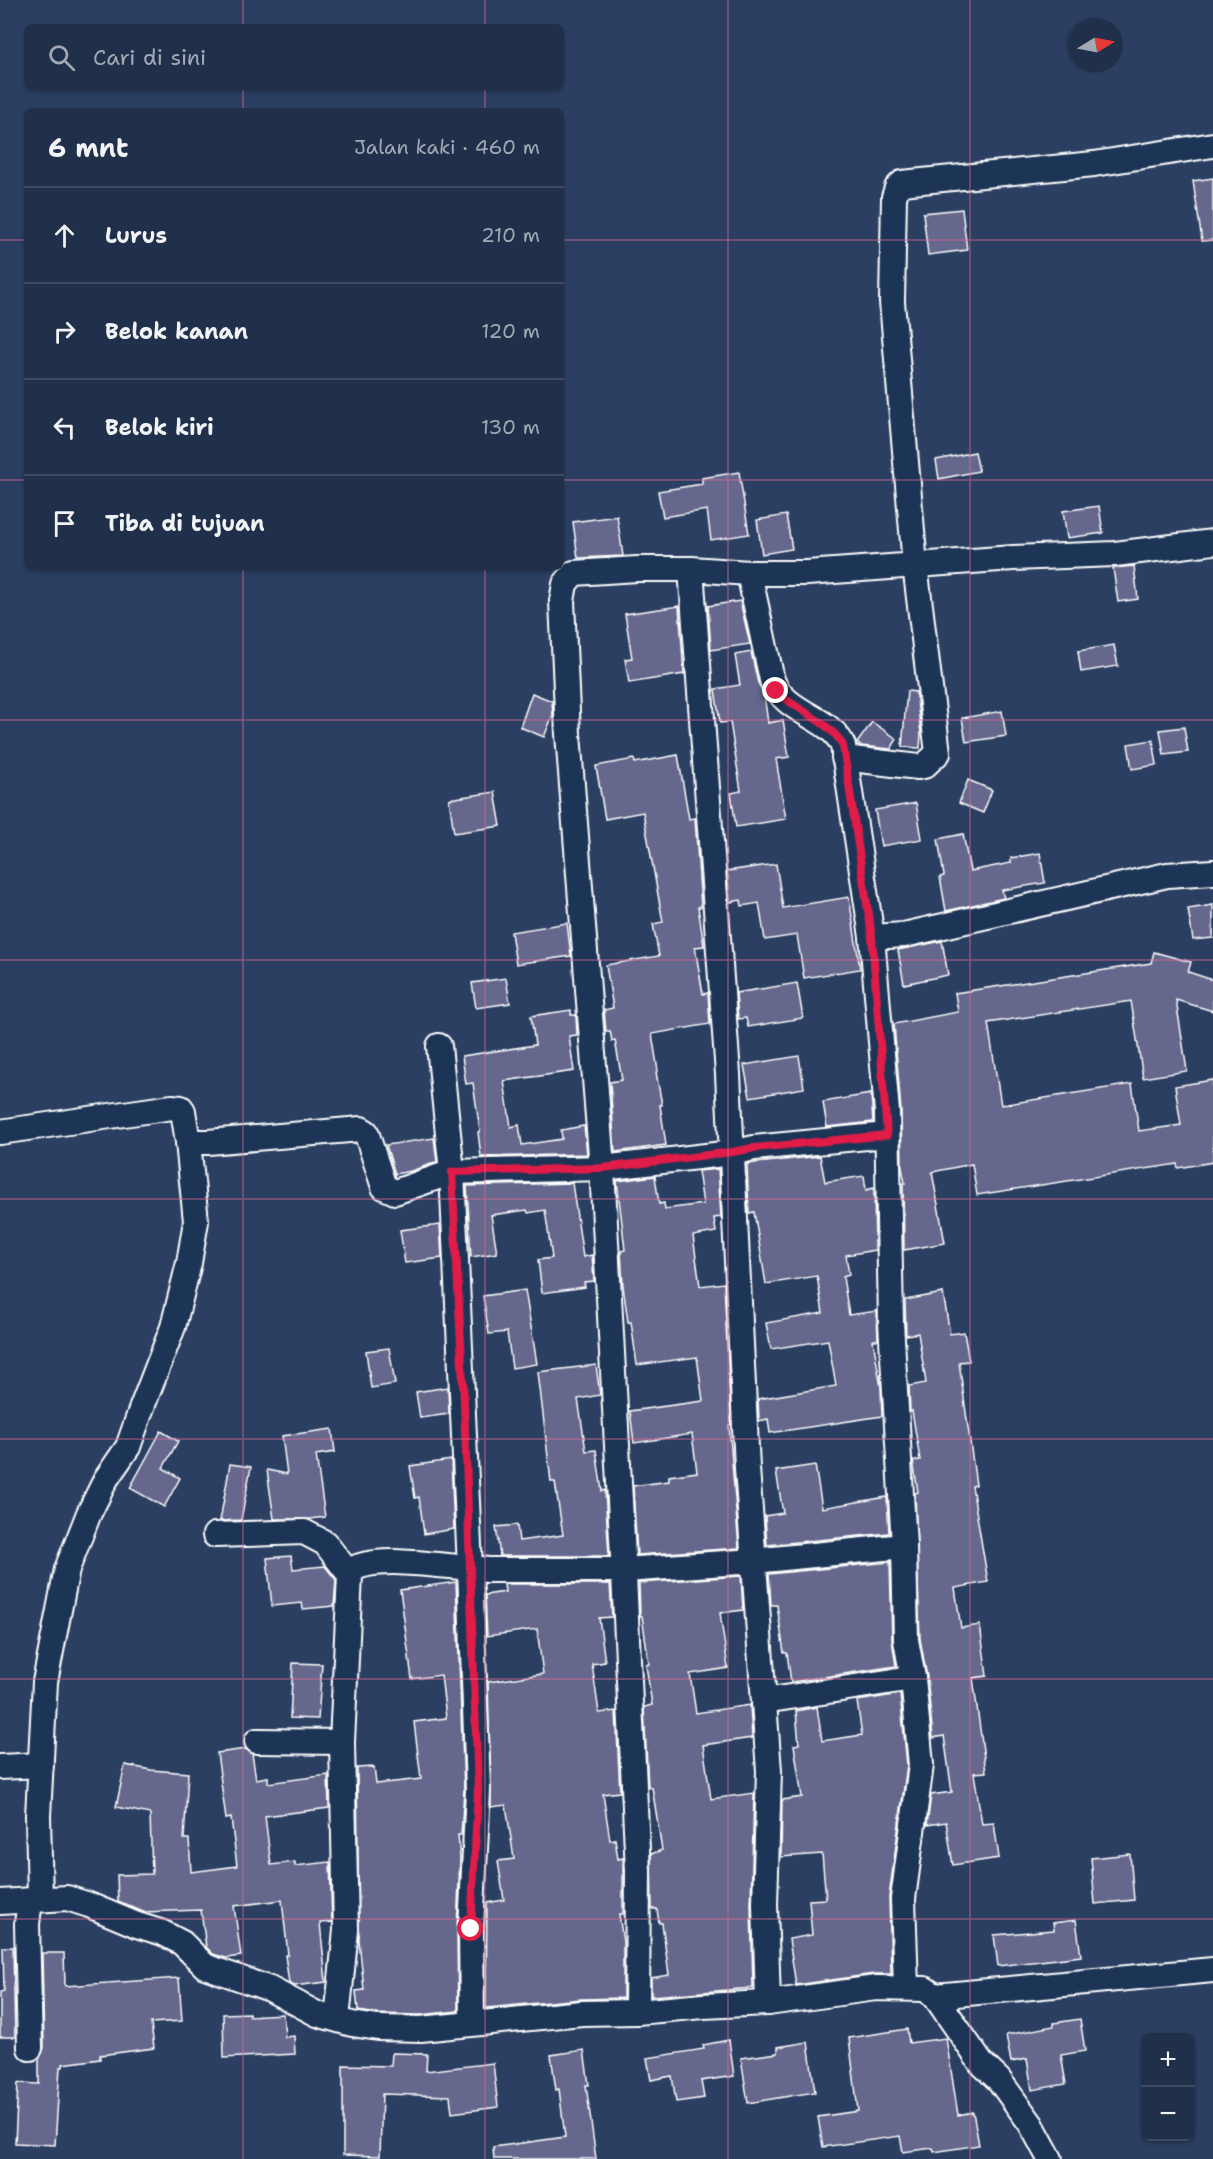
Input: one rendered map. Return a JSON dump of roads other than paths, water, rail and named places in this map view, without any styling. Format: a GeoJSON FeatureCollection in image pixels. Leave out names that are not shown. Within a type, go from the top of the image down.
{"type":"FeatureCollection","features":[{"type":"Feature","properties":{"kind":"street"},"geometry":{"type":"LineString","coordinates":[[844,758],[918,767],[924,766],[938,753],[915,565],[892,302],[894,197],[897,188],[902,183],[1094,164],[1213,145]]}},
{"type":"Feature","properties":{"kind":"street"},"geometry":{"type":"LineString","coordinates":[[637,2012],[638,1871],[624,1570],[602,1168],[568,734],[562,601],[565,584],[574,573],[637,569],[691,569],[749,573],[807,573],[1013,558],[1114,554],[1213,542]]}},
{"type":"Feature","properties":{"kind":"street"},"geometry":{"type":"LineString","coordinates":[[691,569],[732,1152],[747,1468],[770,1771],[765,1904],[768,2003]]}},
{"type":"Feature","properties":{"kind":"street"},"geometry":{"type":"LineString","coordinates":[[749,573],[776,691],[785,700],[835,733],[843,746],[872,937],[887,1135],[891,1322],[904,1546],[906,1640],[913,1678],[921,1765],[903,1899],[906,1987]]}},
{"type":"Feature","properties":{"kind":"street"},"geometry":{"type":"LineString","coordinates":[[872,937],[914,933],[1167,875],[1213,872]]}},
{"type":"Feature","properties":{"kind":"street"},"geometry":{"type":"LineString","coordinates":[[439,1046],[452,1172],[478,1790],[471,1929],[472,2023]]}},
{"type":"Feature","properties":{"kind":"street"},"geometry":{"type":"LineString","coordinates":[[0,1132],[172,1107],[181,1108],[199,1142],[196,1221],[189,1263],[173,1328],[128,1447],[106,1479],[89,1513],[67,1569],[45,1682],[38,1816],[46,1899],[27,1924],[30,2048]]}},
{"type":"Feature","properties":{"kind":"street"},"geometry":{"type":"LineString","coordinates":[[199,1142],[361,1129],[366,1132],[384,1187],[395,1192],[452,1172],[602,1168],[754,1148],[887,1135]]}},
{"type":"Feature","properties":{"kind":"street"},"geometry":{"type":"LineString","coordinates":[[215,1535],[304,1532],[325,1543],[350,1575]]}},
{"type":"Feature","properties":{"kind":"street"},"geometry":{"type":"LineString","coordinates":[[336,2019],[346,1930],[342,1742],[350,1575],[354,1569],[359,1566],[389,1562],[488,1570],[624,1570],[754,1561],[904,1546]]}},
{"type":"Feature","properties":{"kind":"street"},"geometry":{"type":"LineString","coordinates":[[765,1701],[913,1678]]}},
{"type":"Feature","properties":{"kind":"street"},"geometry":{"type":"LineString","coordinates":[[257,1741],[342,1742]]}},
{"type":"Feature","properties":{"kind":"street"},"geometry":{"type":"LineString","coordinates":[[0,1767],[41,1765]]}},
{"type":"Feature","properties":{"kind":"street"},"geometry":{"type":"LineString","coordinates":[[0,1902],[46,1899],[163,1933],[182,1943],[205,1966],[270,1989],[316,2014],[352,2025],[421,2029],[582,2013],[637,2012],[768,2003],[876,1988],[925,1989],[935,1995],[981,2062],[999,2080],[1031,2124],[1050,2159]]}},
{"type":"Feature","properties":{"kind":"street"},"geometry":{"type":"LineString","coordinates":[[935,1995],[1213,1970]]}}]}
